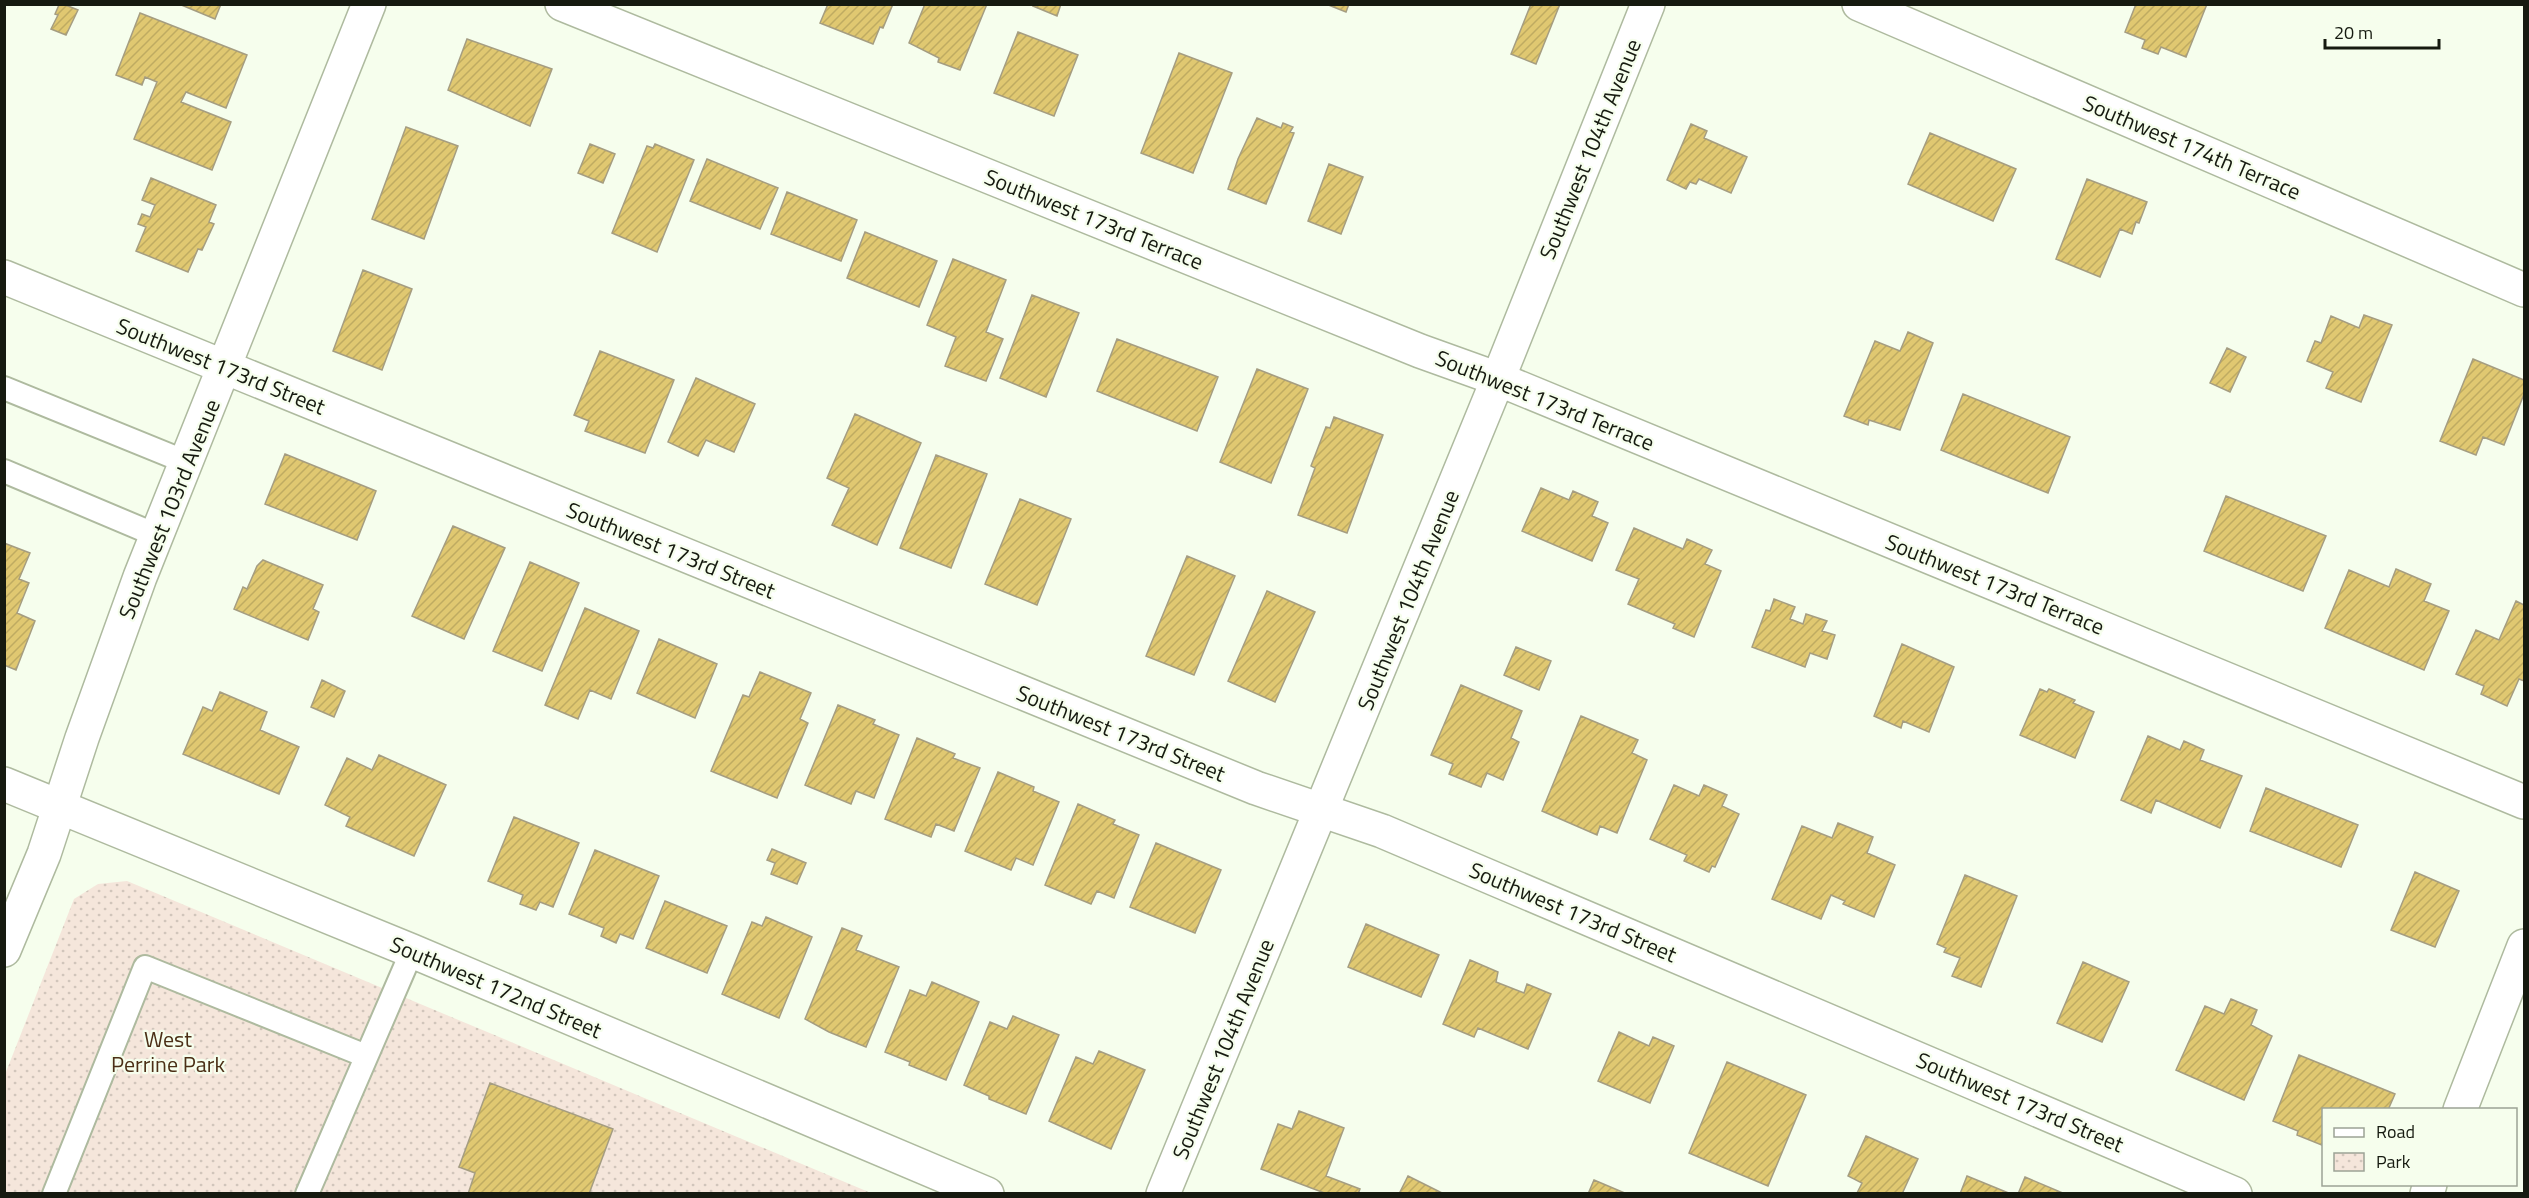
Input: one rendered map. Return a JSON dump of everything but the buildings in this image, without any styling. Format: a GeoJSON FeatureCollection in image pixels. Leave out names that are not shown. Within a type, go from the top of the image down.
{"type":"FeatureCollection","features":[{"type":"Feature","properties":{"kind":"street","name":"Southwest 103rd Avenue"},"geometry":{"type":"LineString","coordinates":[[4,950],[61,807],[82,738],[156,535],[225,368],[369,4]]}},
{"type":"Feature","properties":{"kind":"street","name":"Southwest 173rd Terrace"},"geometry":{"type":"LineString","coordinates":[[562,4],[1420,351],[1498,379],[2524,802]]}},
{"type":"Feature","properties":{"kind":"street","name":"Southwest 104th Avenue"},"geometry":{"type":"LineString","coordinates":[[1164,1194],[1498,379],[1648,4]]}},
{"type":"Feature","properties":{"kind":"street","name":"Southwest 174th Terrace"},"geometry":{"type":"LineString","coordinates":[[1859,4],[2524,290]]}},
{"type":"Feature","properties":{"kind":"street","name":"Southwest 173rd Street"},"geometry":{"type":"LineString","coordinates":[[4,277],[1256,788],[1382,831],[2235,1194]]}},
{"type":"Feature","properties":{"kind":"street","name":"Southwest 172nd Street"},"geometry":{"type":"LineString","coordinates":[[4,784],[412,951],[987,1194]]}},
{"type":"Feature","properties":{"kind":"street"},"geometry":{"type":"LineString","coordinates":[[2461,1108],[2524,946]]}},
{"type":"Feature","properties":{"kind":"lane"},"geometry":{"type":"LineString","coordinates":[[4,388],[186,462]]}},
{"type":"Feature","properties":{"kind":"lane"},"geometry":{"type":"LineString","coordinates":[[4,471],[156,535]]}},
{"type":"Feature","properties":{"kind":"lane"},"geometry":{"type":"LineString","coordinates":[[307,1194],[412,951]]}},
{"type":"Feature","properties":{"kind":"lane"},"geometry":{"type":"LineString","coordinates":[[54,1194],[145,967],[366,1056]]}},
{"type":"Feature","properties":{"kind":"green space","name":"West Perrine Park"},"geometry":{"type":"Polygon","coordinates":[[[127,881],[871,1193],[5,1193],[4,1077],[74,899],[98,884],[127,881]]]}}]}
